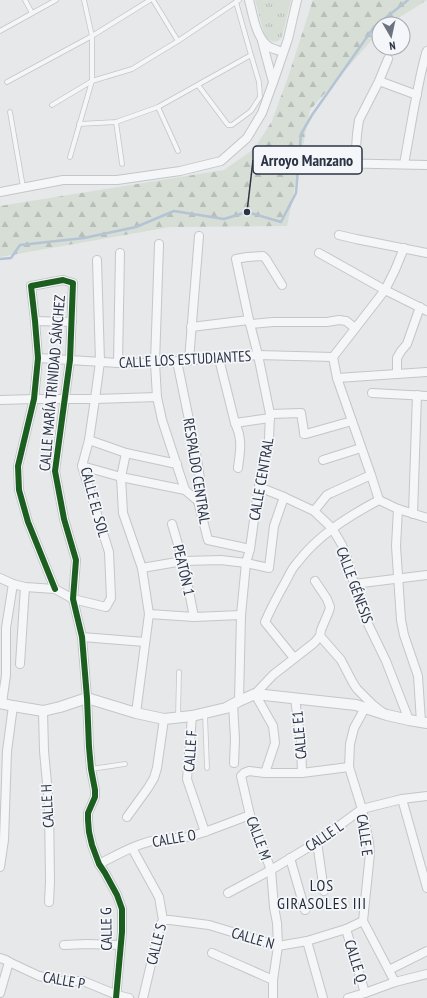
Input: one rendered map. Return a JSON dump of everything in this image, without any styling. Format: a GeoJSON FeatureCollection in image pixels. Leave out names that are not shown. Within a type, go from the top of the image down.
{"type":"FeatureCollection","features":[{"type":"Feature","properties":{"kind":"street"},"geometry":{"type":"LineString","coordinates":[[249,0],[255,25],[262,40],[274,83]]}},
{"type":"Feature","properties":{"kind":"street"},"geometry":{"type":"LineString","coordinates":[[0,192],[62,180],[117,180],[180,171],[222,161],[247,138],[262,112],[274,83],[288,39],[297,0]]}},
{"type":"Feature","properties":{"kind":"street"},"geometry":{"type":"LineString","coordinates":[[262,40],[270,47],[283,52]]}},
{"type":"Feature","properties":{"kind":"street"},"geometry":{"type":"LineString","coordinates":[[404,164],[419,79],[427,51]]}},
{"type":"Feature","properties":{"kind":"street"},"geometry":{"type":"LineString","coordinates":[[355,164],[359,120],[379,81],[388,59]]}},
{"type":"Feature","properties":{"kind":"street"},"geometry":{"type":"LineString","coordinates":[[379,81],[417,96]]}},
{"type":"Feature","properties":{"kind":"street"},"geometry":{"type":"LineString","coordinates":[[327,163],[427,165]]}},
{"type":"Feature","properties":{"kind":"street"},"geometry":{"type":"LineString","coordinates":[[339,235],[356,240],[427,253]]}},
{"type":"Feature","properties":{"kind":"street"},"geometry":{"type":"LineString","coordinates":[[189,360],[199,236]]}},
{"type":"Feature","properties":{"kind":"street"},"geometry":{"type":"LineString","coordinates":[[159,244],[155,363],[157,397],[162,420],[185,490]]}},
{"type":"Feature","properties":{"kind":"street"},"geometry":{"type":"LineString","coordinates":[[404,248],[385,290],[333,357],[336,378],[379,500],[398,509],[427,518]]}},
{"type":"Feature","properties":{"kind":"street"},"geometry":{"type":"LineString","coordinates":[[118,363],[120,253]]}},
{"type":"Feature","properties":{"kind":"street"},"geometry":{"type":"LineString","coordinates":[[319,253],[385,290],[424,309],[407,344],[397,358],[397,374]]}},
{"type":"Feature","properties":{"kind":"street","name":"CALLE CENTRAL"},"geometry":{"type":"LineString","coordinates":[[234,763],[241,615],[246,563],[250,549],[259,487],[269,439],[270,416],[236,259],[263,256],[282,285]]}},
{"type":"Feature","properties":{"kind":"street","name":"CALLE EL SOL"},"geometry":{"type":"LineString","coordinates":[[0,578],[13,584],[25,587],[54,589],[73,599],[106,607],[111,598],[109,552],[82,466],[89,440],[100,362],[97,260]]}},
{"type":"Feature","properties":{"kind":"street","name":"CALLE MARÍA TRINIDAD SÁNCHEZ"},"geometry":{"type":"LineString","coordinates":[[35,321],[31,286],[63,280],[73,283],[70,360],[55,471],[64,519],[76,560],[73,599],[82,637],[91,769]]}},
{"type":"Feature","properties":{"kind":"street"},"geometry":{"type":"LineString","coordinates":[[191,328],[249,322],[327,322],[339,320],[346,321],[355,328]]}},
{"type":"Feature","properties":{"kind":"street"},"geometry":{"type":"LineString","coordinates":[[54,589],[28,522],[19,490],[18,466],[34,399],[38,358],[35,321],[72,322]]}},
{"type":"Feature","properties":{"kind":"street","name":"CALLE LOS ESTUDIANTES"},"geometry":{"type":"LineString","coordinates":[[38,358],[118,363],[155,363],[258,355],[333,357]]}},
{"type":"Feature","properties":{"kind":"street"},"geometry":{"type":"LineString","coordinates":[[220,359],[240,439],[238,468]]}},
{"type":"Feature","properties":{"kind":"street","name":"RESPALDO CENTRAL"},"geometry":{"type":"LineString","coordinates":[[178,361],[201,485],[198,501],[208,540],[250,549]]}},
{"type":"Feature","properties":{"kind":"street"},"geometry":{"type":"LineString","coordinates":[[336,378],[427,372]]}},
{"type":"Feature","properties":{"kind":"street"},"geometry":{"type":"LineString","coordinates":[[372,393],[427,396]]}},
{"type":"Feature","properties":{"kind":"street"},"geometry":{"type":"LineString","coordinates":[[413,514],[417,395]]}},
{"type":"Feature","properties":{"kind":"street"},"geometry":{"type":"LineString","coordinates":[[0,400],[157,397]]}},
{"type":"Feature","properties":{"kind":"street"},"geometry":{"type":"LineString","coordinates":[[235,423],[270,416],[301,413],[304,434],[306,434],[352,421]]}},
{"type":"Feature","properties":{"kind":"street"},"geometry":{"type":"LineString","coordinates":[[89,440],[126,453],[176,464]]}},
{"type":"Feature","properties":{"kind":"street"},"geometry":{"type":"LineString","coordinates":[[323,460],[361,448]]}},
{"type":"Feature","properties":{"kind":"street"},"geometry":{"type":"LineString","coordinates":[[126,453],[120,477],[123,513],[142,568],[149,614],[136,713]]}},
{"type":"Feature","properties":{"kind":"street"},"geometry":{"type":"LineString","coordinates":[[82,466],[120,477],[185,490],[198,501]]}},
{"type":"Feature","properties":{"kind":"street"},"geometry":{"type":"LineString","coordinates":[[314,511],[327,495],[371,475]]}},
{"type":"Feature","properties":{"kind":"street","name":"CALLE GÉNESIS"},"geometry":{"type":"LineString","coordinates":[[259,487],[314,511],[332,528],[342,545],[368,624],[386,661],[409,720]]}},
{"type":"Feature","properties":{"kind":"street"},"geometry":{"type":"LineString","coordinates":[[142,568],[183,561],[221,560],[269,568],[274,526],[284,497]]}},
{"type":"Feature","properties":{"kind":"street"},"geometry":{"type":"LineString","coordinates":[[294,658],[265,622],[271,607],[295,564],[310,548],[332,528],[379,500]]}},
{"type":"Feature","properties":{"kind":"street"},"geometry":{"type":"LineString","coordinates":[[255,694],[356,705],[387,715],[424,722],[418,676],[404,635],[401,620],[396,546],[398,509]]}},
{"type":"Feature","properties":{"kind":"street","name":"PEATÓN 1"},"geometry":{"type":"LineString","coordinates":[[172,524],[183,561],[194,617]]}},
{"type":"Feature","properties":{"kind":"street"},"geometry":{"type":"LineString","coordinates":[[354,584],[427,574]]}},
{"type":"Feature","properties":{"kind":"street"},"geometry":{"type":"LineString","coordinates":[[13,584],[6,628],[6,675],[1,703],[43,711],[87,698],[136,713],[164,719],[192,716],[226,708],[255,694],[273,675],[314,643],[320,636],[330,607],[327,599],[315,581]]}},
{"type":"Feature","properties":{"kind":"street"},"geometry":{"type":"LineString","coordinates":[[20,664],[25,587]]}},
{"type":"Feature","properties":{"kind":"street"},"geometry":{"type":"LineString","coordinates":[[149,614],[194,617],[241,615]]}},
{"type":"Feature","properties":{"kind":"street"},"geometry":{"type":"LineString","coordinates":[[320,636],[341,660],[357,689],[373,705],[387,715]]}},
{"type":"Feature","properties":{"kind":"street"},"geometry":{"type":"LineString","coordinates":[[82,637],[145,642]]}},
{"type":"Feature","properties":{"kind":"street"},"geometry":{"type":"LineString","coordinates":[[255,694],[273,726],[275,743],[265,774],[302,773],[349,767]]}},
{"type":"Feature","properties":{"kind":"street","name":"CALLE E1"},"geometry":{"type":"LineString","coordinates":[[295,698],[301,740],[302,773]]}},
{"type":"Feature","properties":{"kind":"street"},"geometry":{"type":"LineString","coordinates":[[0,867],[4,751],[14,706]]}},
{"type":"Feature","properties":{"kind":"street","name":"CALLE E"},"geometry":{"type":"LineString","coordinates":[[363,921],[370,853],[369,842],[362,810],[349,767],[351,739],[354,728],[365,708]]}},
{"type":"Feature","properties":{"kind":"street","name":"CALLE H"},"geometry":{"type":"LineString","coordinates":[[43,711],[48,806],[50,882],[49,902]]}},
{"type":"Feature","properties":{"kind":"street","name":"CALLE F"},"geometry":{"type":"LineString","coordinates":[[192,716],[187,779],[205,832]]}},
{"type":"Feature","properties":{"kind":"street"},"geometry":{"type":"LineString","coordinates":[[127,817],[154,778],[157,768],[164,719]]}},
{"type":"Feature","properties":{"kind":"street","name":"CALLE G"},"geometry":{"type":"LineString","coordinates":[[91,769],[95,798],[88,813],[89,832],[99,864],[117,895],[122,909],[122,932],[116,996]]}},
{"type":"Feature","properties":{"kind":"street","name":"CALLE M"},"geometry":{"type":"LineString","coordinates":[[265,774],[249,771],[241,776],[250,815],[271,870],[278,946],[273,980],[273,998]]}},
{"type":"Feature","properties":{"kind":"street","name":"CALLE L"},"geometry":{"type":"LineString","coordinates":[[228,894],[317,842],[362,810],[402,799],[427,796]]}},
{"type":"Feature","properties":{"kind":"street"},"geometry":{"type":"LineString","coordinates":[[402,799],[427,888]]}},
{"type":"Feature","properties":{"kind":"street","name":"CALLE O"},"geometry":{"type":"LineString","coordinates":[[99,864],[142,843],[162,838],[183,838],[205,832],[250,815]]}},
{"type":"Feature","properties":{"kind":"street"},"geometry":{"type":"LineString","coordinates":[[317,842],[324,891]]}},
{"type":"Feature","properties":{"kind":"street","name":"CALLE S"},"geometry":{"type":"LineString","coordinates":[[132,848],[159,897],[163,920],[160,926],[143,998]]}},
{"type":"Feature","properties":{"kind":"street"},"geometry":{"type":"LineString","coordinates":[[290,858],[305,910]]}},
{"type":"Feature","properties":{"kind":"street","name":"CALLE N"},"geometry":{"type":"LineString","coordinates":[[163,920],[209,925],[278,946],[307,942],[346,929],[363,921]]}},
{"type":"Feature","properties":{"kind":"street"},"geometry":{"type":"LineString","coordinates":[[363,921],[395,982]]}},
{"type":"Feature","properties":{"kind":"street","name":"CALLE Q"},"geometry":{"type":"LineString","coordinates":[[346,929],[365,994]]}},
{"type":"Feature","properties":{"kind":"street"},"geometry":{"type":"LineString","coordinates":[[307,942],[323,998]]}},
{"type":"Feature","properties":{"kind":"street"},"geometry":{"type":"LineString","coordinates":[[64,945],[120,945]]}},
{"type":"Feature","properties":{"kind":"street"},"geometry":{"type":"LineString","coordinates":[[389,970],[427,951]]}},
{"type":"Feature","properties":{"kind":"street"},"geometry":{"type":"LineString","coordinates":[[212,953],[273,980]]}},
{"type":"Feature","properties":{"kind":"street","name":"CALLE P"},"geometry":{"type":"LineString","coordinates":[[0,958],[39,976],[61,981],[83,981],[116,996],[129,998]]}},
{"type":"Feature","properties":{"kind":"street"},"geometry":{"type":"LineString","coordinates":[[0,993],[9,962]]}},
{"type":"Feature","properties":{"kind":"street"},"geometry":{"type":"LineString","coordinates":[[348,998],[365,994],[395,982],[427,974]]}},
{"type":"Feature","properties":{"kind":"lane"},"geometry":{"type":"LineString","coordinates":[[25,0],[32,13]]}},
{"type":"Feature","properties":{"kind":"lane"},"geometry":{"type":"LineString","coordinates":[[0,31],[56,0]]}},
{"type":"Feature","properties":{"kind":"lane"},"geometry":{"type":"LineString","coordinates":[[70,157],[92,81],[92,36],[84,0]]}},
{"type":"Feature","properties":{"kind":"lane"},"geometry":{"type":"LineString","coordinates":[[7,82],[92,36],[152,0],[178,41]]}},
{"type":"Feature","properties":{"kind":"lane"},"geometry":{"type":"LineString","coordinates":[[52,105],[92,81],[132,68],[178,41],[238,1],[259,82],[260,97],[251,111],[232,125],[228,124],[198,85]]}},
{"type":"Feature","properties":{"kind":"lane"},"geometry":{"type":"LineString","coordinates":[[79,124],[116,122],[158,107],[251,55]]}},
{"type":"Feature","properties":{"kind":"lane"},"geometry":{"type":"LineString","coordinates":[[158,107],[178,151]]}},
{"type":"Feature","properties":{"kind":"lane"},"geometry":{"type":"LineString","coordinates":[[10,112],[23,187]]}},
{"type":"Feature","properties":{"kind":"lane"},"geometry":{"type":"LineString","coordinates":[[116,122],[122,164]]}},
{"type":"Feature","properties":{"kind":"lane"},"geometry":{"type":"LineString","coordinates":[[178,717],[179,672]]}},
{"type":"Feature","properties":{"kind":"lane"},"geometry":{"type":"LineString","coordinates":[[205,713],[207,768]]}},
{"type":"Feature","properties":{"kind":"lane"},"geometry":{"type":"LineString","coordinates":[[91,769],[125,764]]}},
{"type":"Feature","properties":{"kind":"green space"},"geometry":{"type":"Polygon","coordinates":[[[255,0],[291,0],[282,37],[279,40],[275,42],[272,41],[264,33],[255,0]]]}},
{"type":"Feature","properties":{"kind":"green space"},"geometry":{"type":"Polygon","coordinates":[[[313,0],[427,0],[402,16],[371,16],[371,41],[310,110],[287,226],[170,227],[0,257],[0,206],[224,170],[254,149],[272,121],[313,0]]]}},
{"type":"Feature","properties":{"kind":"waterway"},"geometry":{"type":"LineString","coordinates":[[0,259],[11,258],[20,245],[84,238],[136,227],[174,211],[224,219],[247,212],[281,222],[296,193],[301,134],[312,115],[374,27],[408,0]]}},
{"type":"Feature","properties":{"kind":"cycle path"},"geometry":{"type":"LineString","coordinates":[[55,589],[28,522],[19,490],[18,466],[34,399],[38,358],[31,286],[63,280],[73,283],[70,360],[55,471],[64,519],[76,560],[73,599],[82,637],[89,747],[95,790],[95,797],[88,813],[89,832],[99,864],[117,895],[122,909],[122,932],[116,998]]}},
{"type":"Feature","properties":{"kind":"place","name":"Arroyo Manzano"},"geometry":{"type":"Point","coordinates":[247,212]}},
{"type":"Feature","properties":{"kind":"district","name":"LOS GIRASOLES III"},"geometry":{"type":"Point","coordinates":[322,894]}}]}
